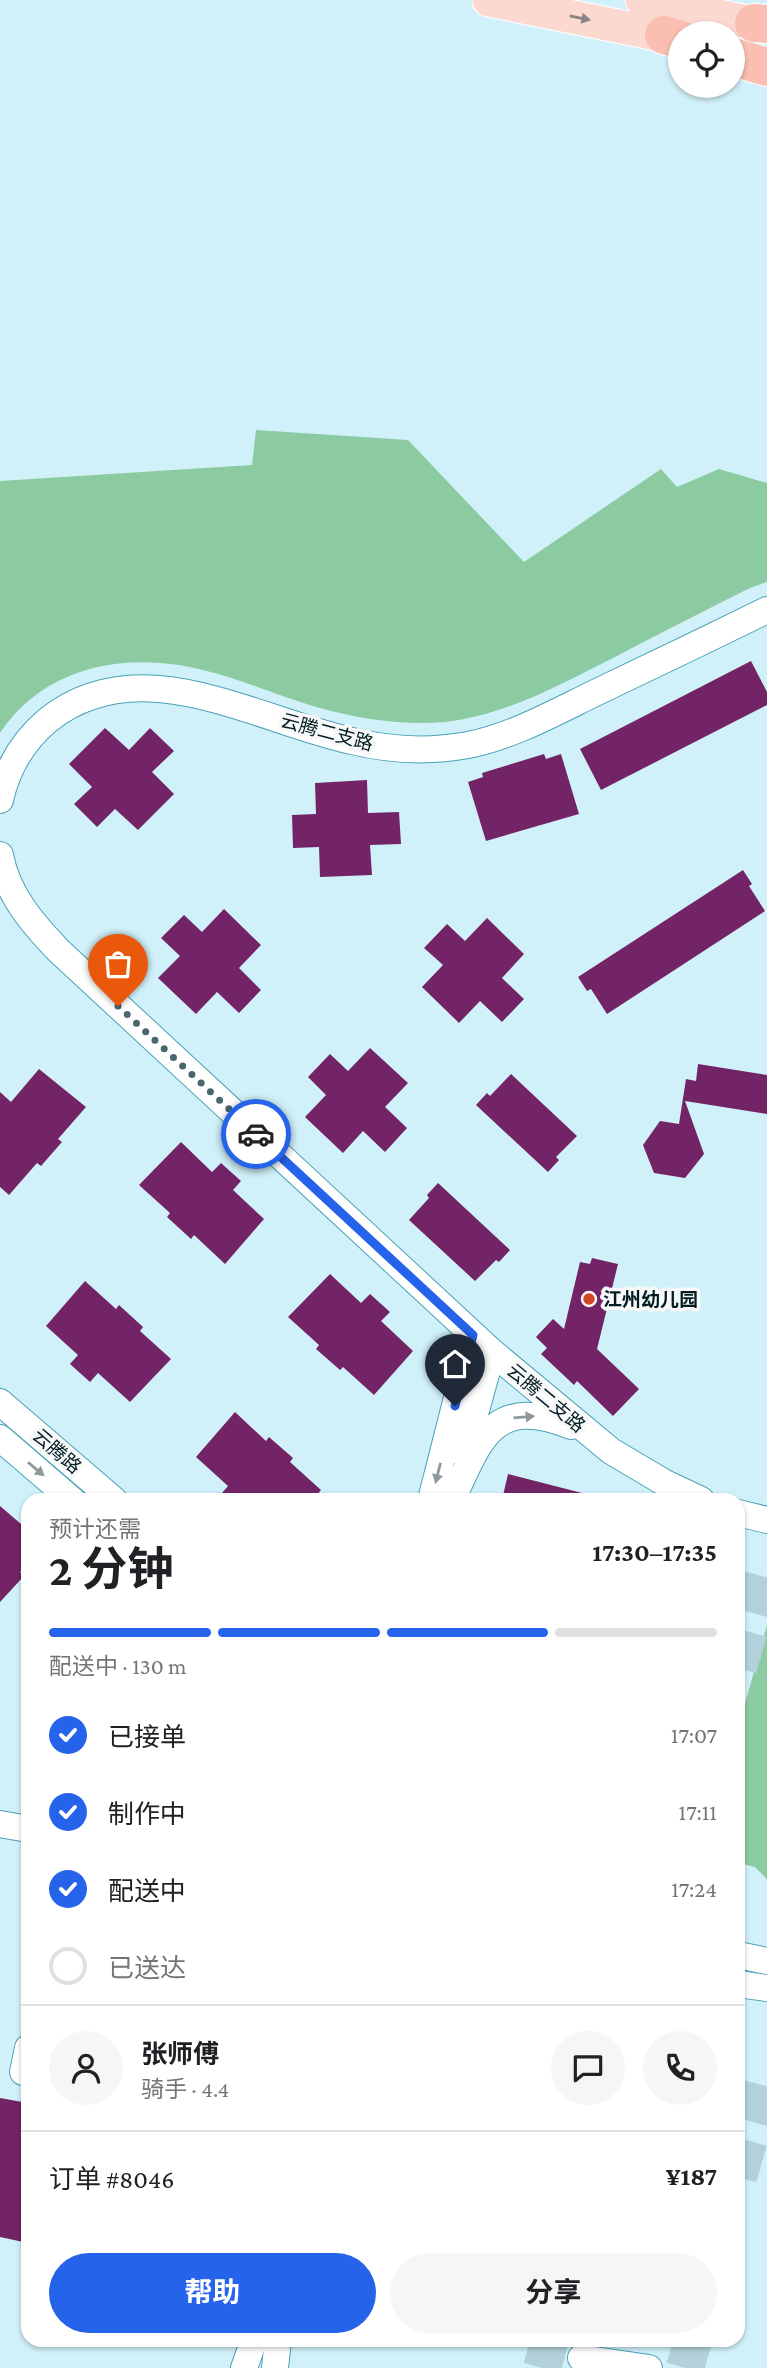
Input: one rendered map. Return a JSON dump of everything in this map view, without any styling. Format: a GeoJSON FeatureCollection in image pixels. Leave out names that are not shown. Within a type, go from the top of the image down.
{"type":"FeatureCollection","features":[{"type":"Feature","properties":{"kind":"highway"},"geometry":{"type":"LineString","coordinates":[[745,61],[767,67]]}},
{"type":"Feature","properties":{"kind":"main road"},"geometry":{"type":"LineString","coordinates":[[489,0],[668,37]]}},
{"type":"Feature","properties":{"kind":"main road"},"geometry":{"type":"LineString","coordinates":[[642,0],[758,36]]}},
{"type":"Feature","properties":{"kind":"street","name":"云腾二支路"},"geometry":{"type":"LineString","coordinates":[[0,800],[10,768],[23,746],[38,729],[76,702],[97,694],[148,687],[173,690],[200,695],[353,742],[411,749],[454,747],[496,738],[521,729],[767,610]]}},
{"type":"Feature","properties":{"kind":"street","name":"云腾二支路"},"geometry":{"type":"LineString","coordinates":[[0,855],[10,888],[22,908],[59,951],[482,1344],[587,1433],[639,1469],[687,1493]]}},
{"type":"Feature","properties":{"kind":"street"},"geometry":{"type":"LineString","coordinates":[[433,1493],[482,1344]]}},
{"type":"Feature","properties":{"kind":"street"},"geometry":{"type":"LineString","coordinates":[[453,1493],[482,1344]]}},
{"type":"Feature","properties":{"kind":"street","name":"云腾路"},"geometry":{"type":"LineString","coordinates":[[0,1402],[106,1493]]}},
{"type":"Feature","properties":{"kind":"street"},"geometry":{"type":"LineString","coordinates":[[455,1493],[476,1448],[500,1422],[532,1415],[549,1417],[587,1433]]}},
{"type":"Feature","properties":{"kind":"street","name":"云腾路"},"geometry":{"type":"LineString","coordinates":[[0,1438],[64,1493]]}},
{"type":"Feature","properties":{"kind":"street"},"geometry":{"type":"LineString","coordinates":[[745,1515],[767,1520]]}},
{"type":"Feature","properties":{"kind":"street"},"geometry":{"type":"LineString","coordinates":[[0,1824],[21,1828]]}},
{"type":"Feature","properties":{"kind":"street"},"geometry":{"type":"LineString","coordinates":[[745,1956],[767,1961]]}},
{"type":"Feature","properties":{"kind":"street"},"geometry":{"type":"LineString","coordinates":[[745,1985],[767,1988]]}},
{"type":"Feature","properties":{"kind":"street"},"geometry":{"type":"LineString","coordinates":[[244,2368],[252,2347]]}},
{"type":"Feature","properties":{"kind":"street"},"geometry":{"type":"LineString","coordinates":[[275,2368],[277,2347]]}},
{"type":"Feature","properties":{"kind":"street"},"geometry":{"type":"LineString","coordinates":[[581,2355],[649,2368]]}},
{"type":"Feature","properties":{"kind":"green space"},"geometry":{"type":"Polygon","coordinates":[[[256,430],[408,440],[524,562],[661,469],[677,487],[719,469],[767,483],[767,582],[750,588],[552,688],[511,706],[468,718],[419,723],[366,718],[323,709],[203,670],[146,662],[90,669],[64,678],[40,692],[19,710],[0,733],[0,481],[252,465],[256,430]]]}},
{"type":"Feature","properties":{"kind":"green space"},"geometry":{"type":"Polygon","coordinates":[[[767,1625],[767,1879],[755,1867],[745,1864],[745,1704],[767,1625]]]}},
{"type":"Feature","properties":{"kind":"building"},"geometry":{"type":"Polygon","coordinates":[[[751,661],[767,692],[767,705],[601,790],[580,749],[751,661]]]}},
{"type":"Feature","properties":{"kind":"building"},"geometry":{"type":"Polygon","coordinates":[[[105,728],[129,750],[150,728],[174,751],[152,772],[174,794],[138,830],[115,809],[97,827],[74,804],[92,787],[69,764],[105,728]]]}},
{"type":"Feature","properties":{"kind":"building"},"geometry":{"type":"Polygon","coordinates":[[[544,754],[546,759],[561,754],[579,814],[486,841],[468,782],[483,777],[482,773],[544,754]]]}},
{"type":"Feature","properties":{"kind":"building"},"geometry":{"type":"Polygon","coordinates":[[[367,780],[368,813],[399,812],[401,844],[370,845],[372,875],[320,877],[319,847],[293,848],[292,815],[316,814],[315,783],[367,780]]]}},
{"type":"Feature","properties":{"kind":"building"},"geometry":{"type":"Polygon","coordinates":[[[743,870],[752,884],[749,886],[765,911],[607,1014],[591,989],[587,991],[578,977],[743,870]]]}},
{"type":"Feature","properties":{"kind":"building"},"geometry":{"type":"Polygon","coordinates":[[[224,909],[261,945],[239,968],[261,990],[239,1013],[217,992],[196,1014],[158,978],[180,956],[161,938],[184,915],[202,932],[224,909]]]}},
{"type":"Feature","properties":{"kind":"building"},"geometry":{"type":"Polygon","coordinates":[[[487,918],[524,954],[502,978],[524,999],[502,1022],[480,1001],[459,1023],[422,987],[443,965],[424,948],[447,924],[465,941],[487,918]]]}},
{"type":"Feature","properties":{"kind":"building"},"geometry":{"type":"Polygon","coordinates":[[[370,1048],[408,1083],[385,1107],[407,1128],[385,1152],[363,1131],[343,1153],[305,1117],[326,1095],[308,1077],[330,1054],[348,1071],[370,1048]]]}},
{"type":"Feature","properties":{"kind":"building"},"geometry":{"type":"Polygon","coordinates":[[[698,1064],[767,1075],[767,1114],[685,1101],[704,1154],[685,1178],[654,1173],[643,1145],[660,1121],[679,1124],[686,1079],[696,1081],[698,1064]]]}},
{"type":"Feature","properties":{"kind":"building"},"geometry":{"type":"Polygon","coordinates":[[[39,1069],[86,1107],[58,1139],[62,1142],[41,1166],[37,1163],[9,1195],[0,1187],[0,1092],[11,1102],[39,1069]]]}},
{"type":"Feature","properties":{"kind":"building"},"geometry":{"type":"Polygon","coordinates":[[[511,1074],[577,1136],[556,1157],[559,1160],[548,1172],[476,1105],[487,1093],[490,1096],[511,1074]]]}},
{"type":"Feature","properties":{"kind":"building"},"geometry":{"type":"Polygon","coordinates":[[[181,1142],[212,1172],[221,1163],[241,1181],[233,1190],[264,1219],[225,1264],[194,1235],[191,1239],[167,1217],[170,1213],[139,1185],[181,1142]]]}},
{"type":"Feature","properties":{"kind":"building"},"geometry":{"type":"Polygon","coordinates":[[[438,1183],[510,1250],[475,1281],[409,1220],[429,1198],[427,1195],[438,1183]]]}},
{"type":"Feature","properties":{"kind":"building"},"geometry":{"type":"Polygon","coordinates":[[[592,1258],[618,1264],[597,1349],[639,1389],[613,1416],[577,1381],[574,1385],[541,1354],[547,1348],[536,1337],[553,1319],[564,1329],[580,1262],[590,1264],[592,1258]]]}},
{"type":"Feature","properties":{"kind":"building"},"geometry":{"type":"Polygon","coordinates":[[[330,1274],[361,1303],[370,1294],[390,1312],[381,1321],[413,1351],[374,1395],[343,1367],[340,1370],[316,1349],[319,1345],[288,1317],[330,1274]]]}},
{"type":"Feature","properties":{"kind":"building"},"geometry":{"type":"Polygon","coordinates":[[[85,1281],[116,1309],[119,1305],[143,1327],[140,1331],[171,1359],[130,1402],[98,1373],[90,1382],[70,1364],[78,1355],[46,1326],[85,1281]]]}},
{"type":"Feature","properties":{"kind":"building"},"geometry":{"type":"Polygon","coordinates":[[[235,1412],[266,1441],[269,1437],[293,1458],[290,1462],[321,1490],[319,1493],[222,1493],[228,1486],[196,1457],[235,1412]]]}},
{"type":"Feature","properties":{"kind":"building"},"geometry":{"type":"Polygon","coordinates":[[[508,1474],[582,1493],[504,1493],[508,1474]]]}},
{"type":"Feature","properties":{"kind":"building"},"geometry":{"type":"Polygon","coordinates":[[[0,1506],[21,1524],[21,1579],[0,1602],[0,1506]]]}},
{"type":"Feature","properties":{"kind":"building"},"geometry":{"type":"Polygon","coordinates":[[[0,2098],[21,2102],[21,2242],[0,2237],[0,2098]]]}},
{"type":"Feature","properties":{"kind":"tunnel"},"geometry":{"type":"LineString","coordinates":[[745,1643],[767,1566]]}},
{"type":"Feature","properties":{"kind":"tunnel"},"geometry":{"type":"LineString","coordinates":[[745,2152],[767,2075]]}},
{"type":"Feature","properties":{"kind":"tunnel"},"geometry":{"type":"LineString","coordinates":[[542,2368],[548,2347]]}},
{"type":"Feature","properties":{"kind":"tunnel"},"geometry":{"type":"LineString","coordinates":[[685,2368],[691,2347]]}},
{"type":"Feature","properties":{"kind":"way so far"},"geometry":{"type":"LineString","coordinates":[[118,1006],[256,1134]]}},
{"type":"Feature","properties":{"kind":"place","name":"江州幼儿园"},"geometry":{"type":"Point","coordinates":[589,1299]}},
{"type":"Feature","properties":{"kind":"route"},"geometry":{"type":"LineString","coordinates":[[256,1134],[473,1335],[455,1406]]}}]}
